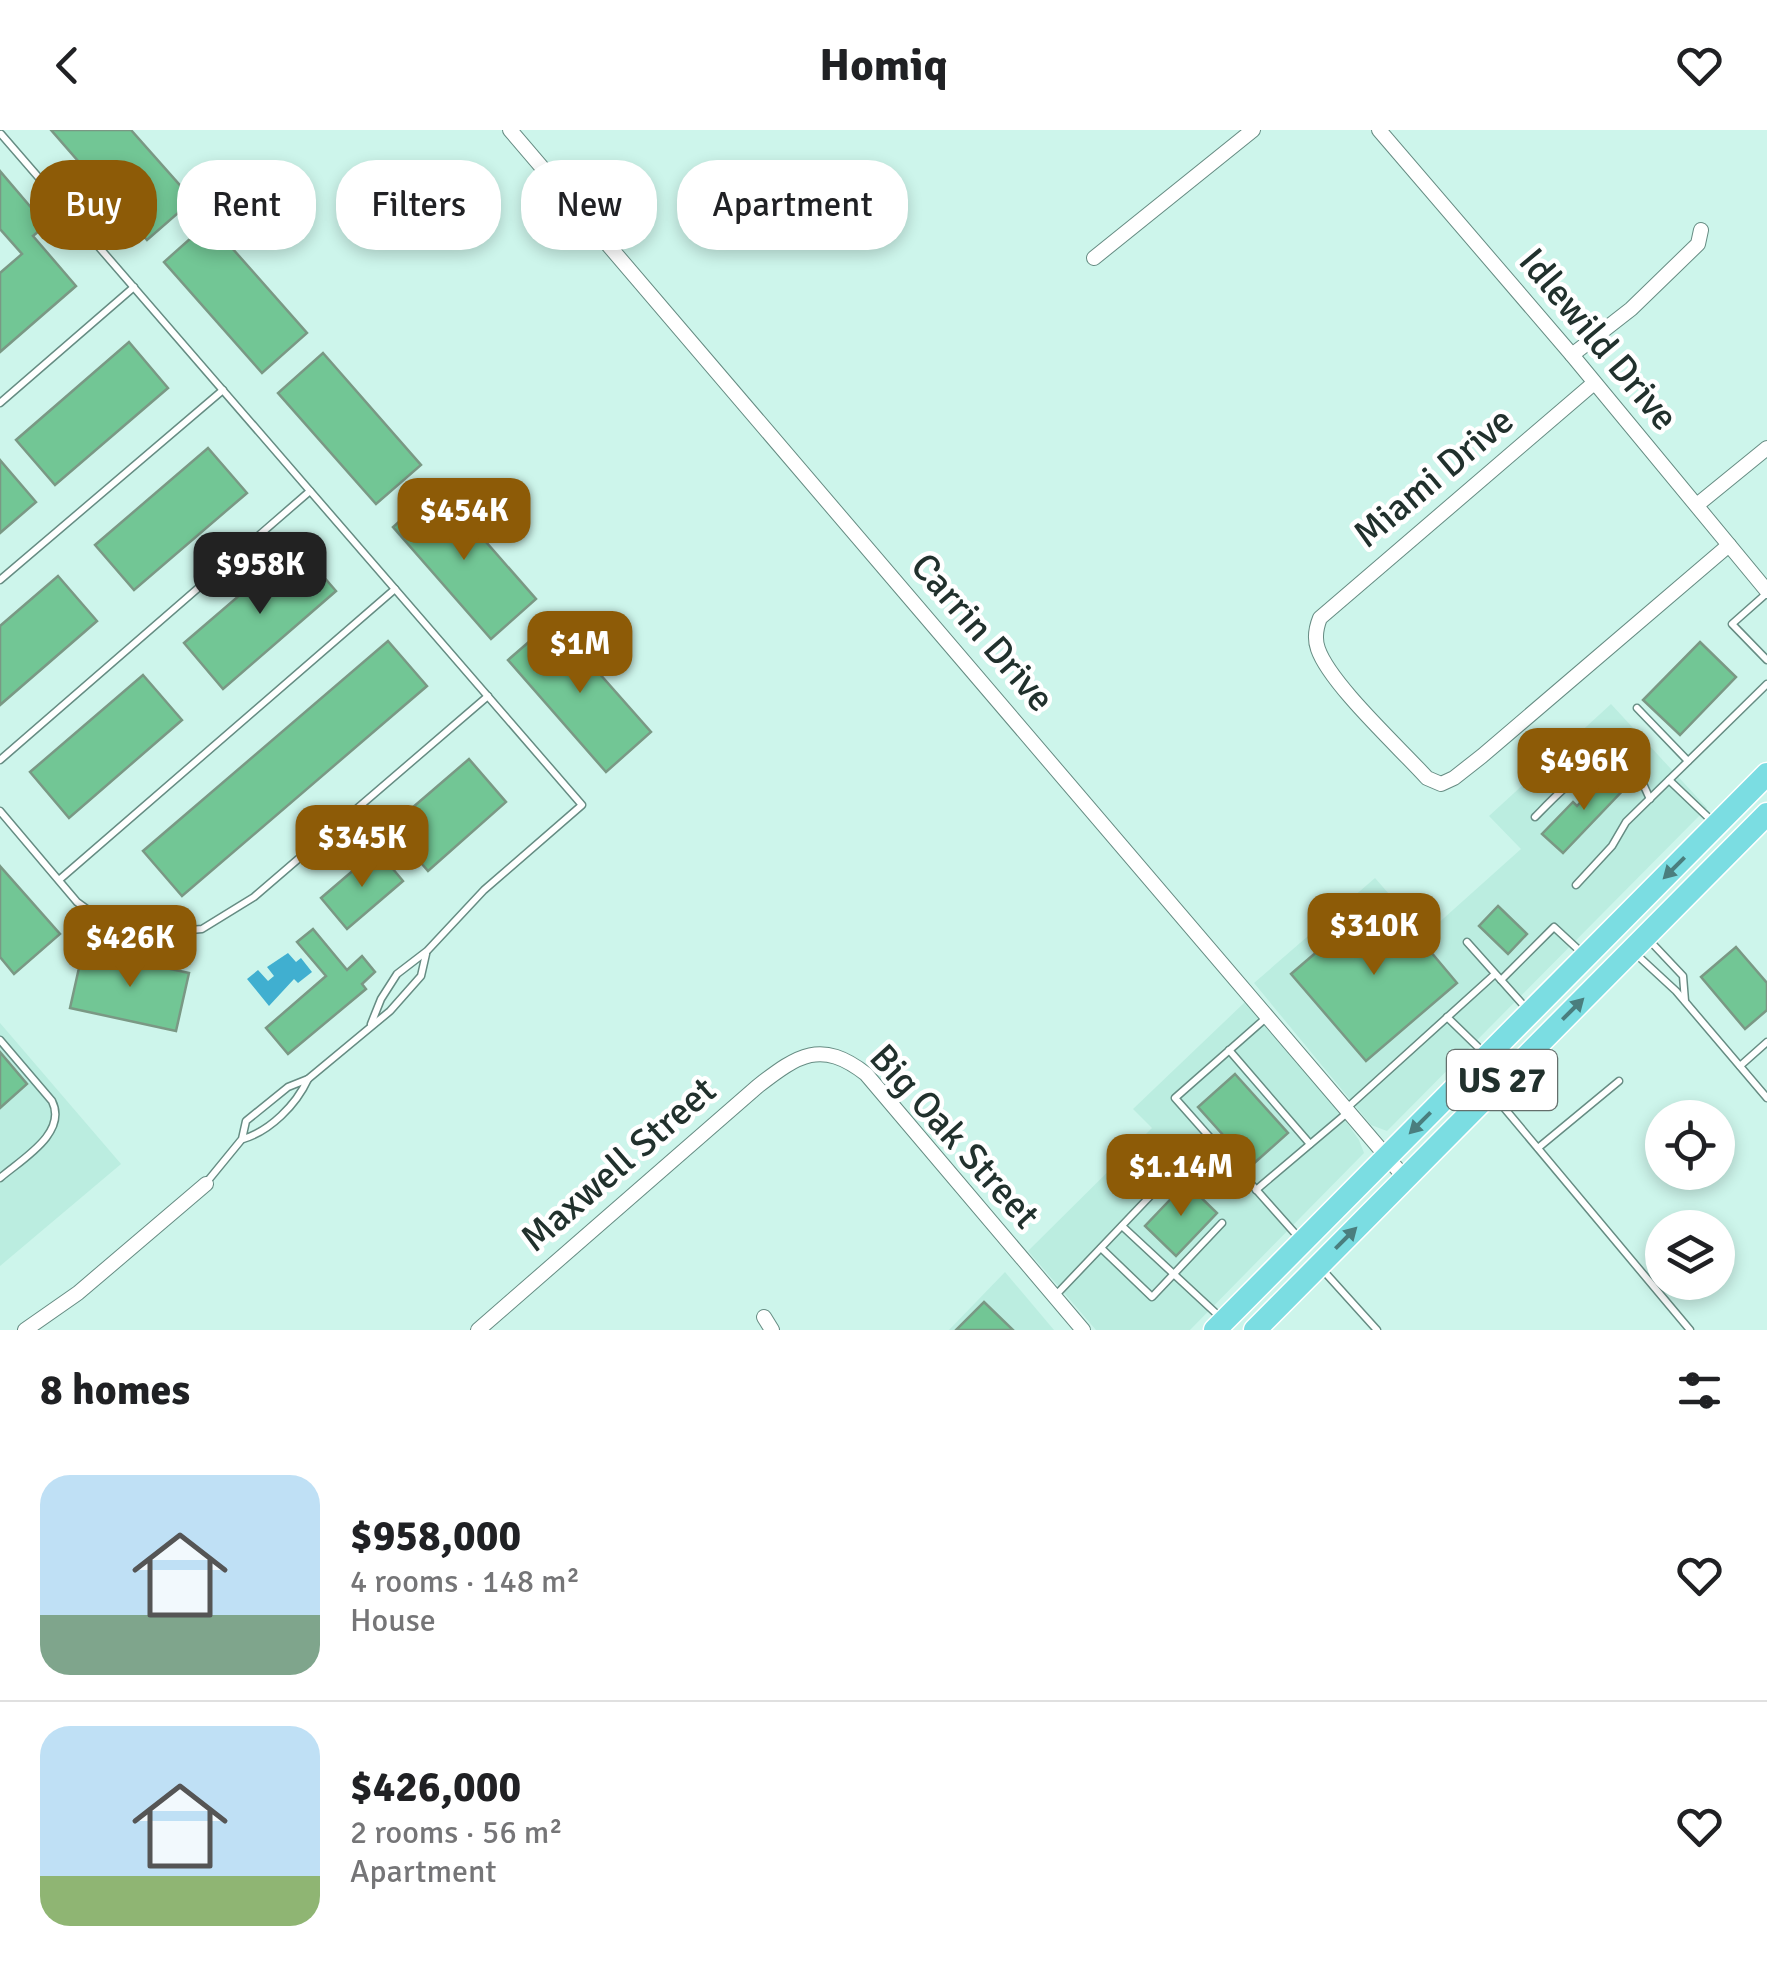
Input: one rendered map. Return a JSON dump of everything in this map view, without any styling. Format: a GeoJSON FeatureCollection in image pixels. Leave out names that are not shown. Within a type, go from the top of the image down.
{"type":"FeatureCollection","features":[{"type":"Feature","properties":{"kind":"main road","name":"US 27"},"geometry":{"type":"LineString","coordinates":[[1219,1326],[1767,774]]}},
{"type":"Feature","properties":{"kind":"main road","name":"US 27"},"geometry":{"type":"LineString","coordinates":[[1254,1330],[1767,814]]}},
{"type":"Feature","properties":{"kind":"street","name":"Carrin Drive"},"geometry":{"type":"LineString","coordinates":[[510,130],[1405,1178]]}},
{"type":"Feature","properties":{"kind":"street"},"geometry":{"type":"LineString","coordinates":[[1094,258],[1254,130]]}},
{"type":"Feature","properties":{"kind":"street","name":"Idlewild Drive"},"geometry":{"type":"LineString","coordinates":[[1380,130],[1766,590]]}},
{"type":"Feature","properties":{"kind":"street"},"geometry":{"type":"LineString","coordinates":[[1572,355],[1631,309],[1698,244],[1701,230]]}},
{"type":"Feature","properties":{"kind":"street","name":"Miami Drive"},"geometry":{"type":"LineString","coordinates":[[1594,383],[1336,603],[1317,624],[1317,647],[1340,682],[1427,778],[1441,784],[1482,756],[1729,545]]}},
{"type":"Feature","properties":{"kind":"street"},"geometry":{"type":"LineString","coordinates":[[1697,505],[1767,448]]}},
{"type":"Feature","properties":{"kind":"street","name":"Big Oak Street"},"geometry":{"type":"LineString","coordinates":[[806,1054],[844,1058],[866,1074],[1083,1330]]}},
{"type":"Feature","properties":{"kind":"street","name":"Maxwell Street"},"geometry":{"type":"LineString","coordinates":[[478,1330],[758,1086],[806,1054]]}},
{"type":"Feature","properties":{"kind":"street"},"geometry":{"type":"LineString","coordinates":[[24,1330],[78,1293],[206,1184]]}},
{"type":"Feature","properties":{"kind":"lane"},"geometry":{"type":"LineString","coordinates":[[1,134],[582,804],[484,890],[427,952],[397,974],[371,1024]]}},
{"type":"Feature","properties":{"kind":"lane"},"geometry":{"type":"LineString","coordinates":[[0,403],[134,287]]}},
{"type":"Feature","properties":{"kind":"lane"},"geometry":{"type":"LineString","coordinates":[[0,580],[222,390]]}},
{"type":"Feature","properties":{"kind":"lane"},"geometry":{"type":"LineString","coordinates":[[0,760],[310,491]]}},
{"type":"Feature","properties":{"kind":"lane"},"geometry":{"type":"LineString","coordinates":[[59,880],[395,588]]}},
{"type":"Feature","properties":{"kind":"lane"},"geometry":{"type":"LineString","coordinates":[[1766,590],[1732,624],[1767,660]]}},
{"type":"Feature","properties":{"kind":"lane"},"geometry":{"type":"LineString","coordinates":[[1576,885],[1612,846],[1626,822],[1767,684]]}},
{"type":"Feature","properties":{"kind":"lane"},"geometry":{"type":"LineString","coordinates":[[0,811],[78,902],[99,918],[155,933],[202,929],[254,897],[488,696]]}},
{"type":"Feature","properties":{"kind":"lane"},"geometry":{"type":"LineString","coordinates":[[1637,708],[1688,761]]}},
{"type":"Feature","properties":{"kind":"lane"},"geometry":{"type":"LineString","coordinates":[[1535,817],[1577,778],[1600,762],[1613,759],[1633,767],[1650,799]]}},
{"type":"Feature","properties":{"kind":"lane"},"geometry":{"type":"LineString","coordinates":[[1669,780],[1716,826]]}},
{"type":"Feature","properties":{"kind":"lane"},"geometry":{"type":"LineString","coordinates":[[1256,1190],[1447,1017],[1554,927],[1586,956]]}},
{"type":"Feature","properties":{"kind":"lane"},"geometry":{"type":"LineString","coordinates":[[1466,942],[1530,1012]]}},
{"type":"Feature","properties":{"kind":"lane"},"geometry":{"type":"LineString","coordinates":[[1639,943],[1767,1098]]}},
{"type":"Feature","properties":{"kind":"lane"},"geometry":{"type":"LineString","coordinates":[[1639,943],[1683,976],[1686,1002]]}},
{"type":"Feature","properties":{"kind":"lane"},"geometry":{"type":"LineString","coordinates":[[206,1184],[242,1139],[246,1121],[288,1087],[308,1080],[390,1011],[422,976],[427,952]]}},
{"type":"Feature","properties":{"kind":"lane"},"geometry":{"type":"LineString","coordinates":[[1268,1016],[1174,1098],[1302,1242]]}},
{"type":"Feature","properties":{"kind":"lane"},"geometry":{"type":"LineString","coordinates":[[1447,1017],[1487,1055]]}},
{"type":"Feature","properties":{"kind":"lane"},"geometry":{"type":"LineString","coordinates":[[0,1040],[58,1112],[58,1123],[47,1136],[0,1178]]}},
{"type":"Feature","properties":{"kind":"lane"},"geometry":{"type":"LineString","coordinates":[[1740,1066],[1767,1042]]}},
{"type":"Feature","properties":{"kind":"lane"},"geometry":{"type":"LineString","coordinates":[[1229,1050],[1310,1144]]}},
{"type":"Feature","properties":{"kind":"lane"},"geometry":{"type":"LineString","coordinates":[[242,1139],[257,1134],[300,1098],[308,1080]]}},
{"type":"Feature","properties":{"kind":"lane"},"geometry":{"type":"LineString","coordinates":[[1538,1148],[1619,1080]]}},
{"type":"Feature","properties":{"kind":"lane"},"geometry":{"type":"LineString","coordinates":[[1491,1092],[1690,1330]]}},
{"type":"Feature","properties":{"kind":"lane"},"geometry":{"type":"LineString","coordinates":[[1054,1297],[1174,1171]]}},
{"type":"Feature","properties":{"kind":"lane"},"geometry":{"type":"LineString","coordinates":[[1100,1248],[1152,1297],[1222,1223]]}},
{"type":"Feature","properties":{"kind":"lane"},"geometry":{"type":"LineString","coordinates":[[1122,1226],[1173,1274],[1219,1326]]}},
{"type":"Feature","properties":{"kind":"lane"},"geometry":{"type":"LineString","coordinates":[[1318,1266],[1376,1330]]}},
{"type":"Feature","properties":{"kind":"shaded area"},"geometry":{"type":"Polygon","coordinates":[[[1611,704],[1707,808],[1387,1131],[1371,1125],[1254,983],[1375,878],[1425,935],[1521,849],[1489,816],[1611,704]]]}},
{"type":"Feature","properties":{"kind":"shaded area"},"geometry":{"type":"Polygon","coordinates":[[[1245,1002],[1332,1101],[1364,1153],[1190,1330],[1096,1330],[1028,1251],[1152,1128],[1133,1109],[1245,1002]]]}},
{"type":"Feature","properties":{"kind":"shaded area"},"geometry":{"type":"Polygon","coordinates":[[[0,1023],[121,1164],[0,1266],[0,1023]]]}},
{"type":"Feature","properties":{"kind":"shaded area"},"geometry":{"type":"Polygon","coordinates":[[[1005,1272],[1054,1330],[949,1330],[1005,1272]]]}},
{"type":"Feature","properties":{"kind":"water"},"geometry":{"type":"Polygon","coordinates":[[[288,953],[296,962],[301,958],[312,972],[298,983],[294,979],[269,1006],[247,979],[258,970],[268,981],[274,976],[267,967],[288,953]]]}},
{"type":"Feature","properties":{"kind":"building"},"geometry":{"type":"Polygon","coordinates":[[[51,130],[131,130],[177,182],[177,214],[157,231],[157,160],[77,160],[51,130]]]}},
{"type":"Feature","properties":{"kind":"building"},"geometry":{"type":"Polygon","coordinates":[[[0,171],[30,206],[30,250],[45,250],[76,286],[0,352],[0,273],[22,254],[0,229],[0,171]]]}},
{"type":"Feature","properties":{"kind":"building"},"geometry":{"type":"Polygon","coordinates":[[[178,250],[234,250],[307,333],[262,373],[164,262],[178,250]]]}},
{"type":"Feature","properties":{"kind":"building"},"geometry":{"type":"Polygon","coordinates":[[[129,342],[168,388],[55,485],[16,440],[129,342]]]}},
{"type":"Feature","properties":{"kind":"building"},"geometry":{"type":"Polygon","coordinates":[[[323,353],[421,465],[376,504],[278,393],[323,353]]]}},
{"type":"Feature","properties":{"kind":"building"},"geometry":{"type":"Polygon","coordinates":[[[208,448],[247,493],[134,590],[95,545],[208,448]]]}},
{"type":"Feature","properties":{"kind":"building"},"geometry":{"type":"Polygon","coordinates":[[[0,460],[36,502],[0,533],[0,460]]]}},
{"type":"Feature","properties":{"kind":"building"},"geometry":{"type":"Polygon","coordinates":[[[438,487],[536,599],[491,639],[393,527],[438,487]]]}},
{"type":"Feature","properties":{"kind":"building"},"geometry":{"type":"Polygon","coordinates":[[[297,546],[336,591],[223,689],[184,643],[297,546]]]}},
{"type":"Feature","properties":{"kind":"building"},"geometry":{"type":"Polygon","coordinates":[[[58,576],[97,621],[0,705],[0,626],[58,576]]]}},
{"type":"Feature","properties":{"kind":"building"},"geometry":{"type":"Polygon","coordinates":[[[553,621],[651,732],[606,772],[508,660],[553,621]]]}},
{"type":"Feature","properties":{"kind":"building"},"geometry":{"type":"Polygon","coordinates":[[[388,641],[427,686],[182,896],[143,851],[388,641]]]}},
{"type":"Feature","properties":{"kind":"building"},"geometry":{"type":"Polygon","coordinates":[[[1700,642],[1736,677],[1680,735],[1643,700],[1700,642]]]}},
{"type":"Feature","properties":{"kind":"building"},"geometry":{"type":"Polygon","coordinates":[[[143,675],[182,720],[69,818],[30,772],[143,675]]]}},
{"type":"Feature","properties":{"kind":"building"},"geometry":{"type":"Polygon","coordinates":[[[469,759],[506,802],[428,871],[390,827],[469,759]]]}},
{"type":"Feature","properties":{"kind":"building"},"geometry":{"type":"Polygon","coordinates":[[[1610,770],[1627,786],[1563,853],[1542,834],[1573,802],[1577,806],[1610,770]]]}},
{"type":"Feature","properties":{"kind":"building"},"geometry":{"type":"Polygon","coordinates":[[[377,850],[403,881],[347,929],[321,898],[377,850]]]}},
{"type":"Feature","properties":{"kind":"building"},"geometry":{"type":"Polygon","coordinates":[[[0,866],[60,934],[14,974],[0,957],[0,866]]]}},
{"type":"Feature","properties":{"kind":"building"},"geometry":{"type":"Polygon","coordinates":[[[1383,895],[1457,983],[1366,1061],[1291,974],[1383,895]]]}},
{"type":"Feature","properties":{"kind":"building"},"geometry":{"type":"Polygon","coordinates":[[[1498,906],[1527,934],[1508,954],[1479,926],[1498,906]]]}},
{"type":"Feature","properties":{"kind":"building"},"geometry":{"type":"Polygon","coordinates":[[[313,929],[347,970],[362,956],[375,972],[362,984],[366,989],[288,1054],[266,1028],[326,976],[297,942],[313,929]]]}},
{"type":"Feature","properties":{"kind":"building"},"geometry":{"type":"Polygon","coordinates":[[[1736,947],[1767,983],[1767,1010],[1745,1029],[1701,977],[1736,947]]]}},
{"type":"Feature","properties":{"kind":"building"},"geometry":{"type":"Polygon","coordinates":[[[83,950],[189,973],[176,1031],[70,1008],[83,950]]]}},
{"type":"Feature","properties":{"kind":"building"},"geometry":{"type":"Polygon","coordinates":[[[0,1052],[27,1084],[0,1108],[0,1052]]]}},
{"type":"Feature","properties":{"kind":"building"},"geometry":{"type":"Polygon","coordinates":[[[1235,1074],[1288,1133],[1251,1166],[1198,1107],[1235,1074]]]}},
{"type":"Feature","properties":{"kind":"building"},"geometry":{"type":"Polygon","coordinates":[[[1186,1183],[1217,1213],[1176,1256],[1145,1226],[1186,1183]]]}},
{"type":"Feature","properties":{"kind":"building"},"geometry":{"type":"Polygon","coordinates":[[[984,1302],[1013,1330],[956,1330],[984,1302]]]}}]}
